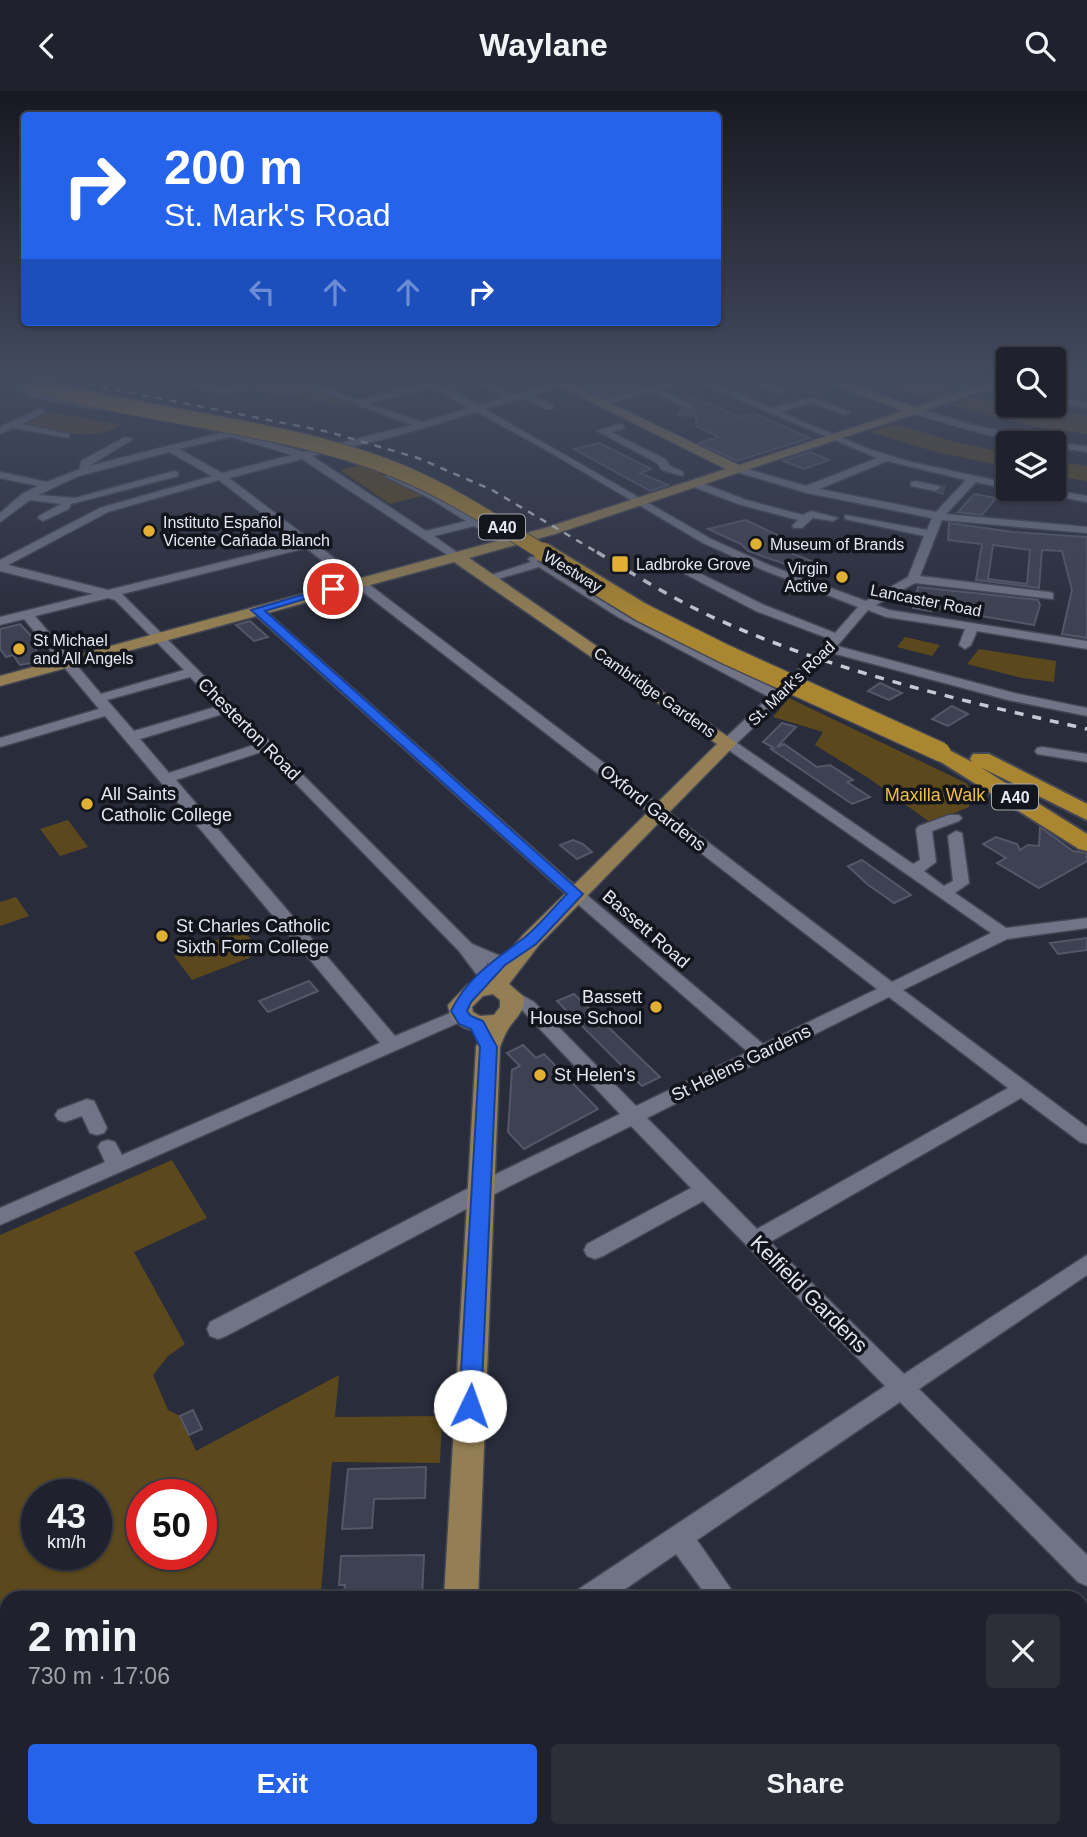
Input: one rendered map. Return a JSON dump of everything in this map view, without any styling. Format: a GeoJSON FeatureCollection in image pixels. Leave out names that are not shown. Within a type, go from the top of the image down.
{"type":"FeatureCollection","features":[{"type":"Feature","properties":{"kind":"highway","name":"Westway"},"geometry":{"type":"LineString","coordinates":[[382,465],[399,471],[468,506],[641,612],[725,654],[945,747],[1087,832]]}},
{"type":"Feature","properties":{"kind":"highway","name":"Westway"},"geometry":{"type":"LineString","coordinates":[[407,465],[481,502],[659,608],[945,747],[1087,822]]}},
{"type":"Feature","properties":{"kind":"highway","name":"A40"},"geometry":{"type":"LineString","coordinates":[[945,747],[1087,813]]}},
{"type":"Feature","properties":{"kind":"highway","name":"A40"},"geometry":{"type":"LineString","coordinates":[[945,747],[1087,844]]}},
{"type":"Feature","properties":{"kind":"main road"},"geometry":{"type":"LineString","coordinates":[[729,465],[737,469]]}},
{"type":"Feature","properties":{"kind":"main road"},"geometry":{"type":"LineString","coordinates":[[0,681],[509,543],[640,501],[689,479],[748,465]]}},
{"type":"Feature","properties":{"kind":"main road","name":"Cambridge Gardens"},"geometry":{"type":"LineString","coordinates":[[456,556],[728,743]]}},
{"type":"Feature","properties":{"kind":"main road","name":"St. Mark's Road"},"geometry":{"type":"LineString","coordinates":[[494,1004],[502,974],[531,940],[728,743]]}},
{"type":"Feature","properties":{"kind":"main road"},"geometry":{"type":"LineString","coordinates":[[461,1591],[480,1192],[494,1004]]}},
{"type":"Feature","properties":{"kind":"street"},"geometry":{"type":"LineString","coordinates":[[85,465],[86,471]]}},
{"type":"Feature","properties":{"kind":"street"},"geometry":{"type":"LineString","coordinates":[[0,519],[26,496],[48,485],[107,465]]}},
{"type":"Feature","properties":{"kind":"street","name":"Oxford Gardens"},"geometry":{"type":"LineString","coordinates":[[201,465],[220,476],[1087,1137]]}},
{"type":"Feature","properties":{"kind":"street"},"geometry":{"type":"LineString","coordinates":[[0,566],[97,513],[262,465]]}},
{"type":"Feature","properties":{"kind":"street","name":"Cambridge Gardens"},"geometry":{"type":"LineString","coordinates":[[319,465],[456,556]]}},
{"type":"Feature","properties":{"kind":"street"},"geometry":{"type":"LineString","coordinates":[[367,465],[418,488],[509,543]]}},
{"type":"Feature","properties":{"kind":"street","name":"Lancaster Road"},"geometry":{"type":"LineString","coordinates":[[579,465],[731,553],[864,607],[886,613],[1087,645]]}},
{"type":"Feature","properties":{"kind":"street"},"geometry":{"type":"LineString","coordinates":[[664,465],[735,500],[804,519]]}},
{"type":"Feature","properties":{"kind":"street"},"geometry":{"type":"LineString","coordinates":[[807,490],[870,465]]}},
{"type":"Feature","properties":{"kind":"street"},"geometry":{"type":"LineString","coordinates":[[915,465],[996,484]]}},
{"type":"Feature","properties":{"kind":"street"},"geometry":{"type":"LineString","coordinates":[[737,469],[807,490],[938,516],[1087,530]]}},
{"type":"Feature","properties":{"kind":"street"},"geometry":{"type":"LineString","coordinates":[[132,474],[145,482]]}},
{"type":"Feature","properties":{"kind":"street"},"geometry":{"type":"LineString","coordinates":[[26,496],[67,502],[174,474]]}},
{"type":"Feature","properties":{"kind":"street"},"geometry":{"type":"LineString","coordinates":[[2,476],[48,485]]}},
{"type":"Feature","properties":{"kind":"street"},"geometry":{"type":"LineString","coordinates":[[915,484],[947,491],[973,479]]}},
{"type":"Feature","properties":{"kind":"street"},"geometry":{"type":"LineString","coordinates":[[947,491],[913,579],[1049,596]]}},
{"type":"Feature","properties":{"kind":"street"},"geometry":{"type":"LineString","coordinates":[[1066,496],[1087,499]]}},
{"type":"Feature","properties":{"kind":"street"},"geometry":{"type":"LineString","coordinates":[[43,518],[65,507],[67,502]]}},
{"type":"Feature","properties":{"kind":"street"},"geometry":{"type":"LineString","coordinates":[[796,529],[804,519],[815,514],[833,518]]}},
{"type":"Feature","properties":{"kind":"street"},"geometry":{"type":"LineString","coordinates":[[849,517],[931,534]]}},
{"type":"Feature","properties":{"kind":"street"},"geometry":{"type":"LineString","coordinates":[[425,535],[477,522]]}},
{"type":"Feature","properties":{"kind":"street"},"geometry":{"type":"LineString","coordinates":[[0,621],[308,544]]}},
{"type":"Feature","properties":{"kind":"street"},"geometry":{"type":"LineString","coordinates":[[488,578],[538,561],[622,614],[778,696]]}},
{"type":"Feature","properties":{"kind":"street","name":"Chesterton Road"},"geometry":{"type":"LineString","coordinates":[[0,566],[119,597],[466,948],[494,1004]]}},
{"type":"Feature","properties":{"kind":"street"},"geometry":{"type":"LineString","coordinates":[[689,572],[834,643],[876,659],[1013,697],[1087,712]]}},
{"type":"Feature","properties":{"kind":"street","name":"St. Mark's Road"},"geometry":{"type":"LineString","coordinates":[[728,743],[834,643],[864,607],[913,579]]}},
{"type":"Feature","properties":{"kind":"street","name":"Bassett Road"},"geometry":{"type":"LineString","coordinates":[[257,610],[575,894],[761,1053]]}},
{"type":"Feature","properties":{"kind":"street"},"geometry":{"type":"LineString","coordinates":[[27,615],[392,1045]]}},
{"type":"Feature","properties":{"kind":"street"},"geometry":{"type":"LineString","coordinates":[[965,645],[972,627]]}},
{"type":"Feature","properties":{"kind":"street"},"geometry":{"type":"LineString","coordinates":[[876,659],[886,647]]}},
{"type":"Feature","properties":{"kind":"street"},"geometry":{"type":"LineString","coordinates":[[0,743],[193,672]]}},
{"type":"Feature","properties":{"kind":"street"},"geometry":{"type":"LineString","coordinates":[[130,737],[229,708]]}},
{"type":"Feature","properties":{"kind":"street","name":"Cambridge Gardens"},"geometry":{"type":"LineString","coordinates":[[728,743],[1003,934]]}},
{"type":"Feature","properties":{"kind":"street"},"geometry":{"type":"LineString","coordinates":[[165,779],[266,746]]}},
{"type":"Feature","properties":{"kind":"street"},"geometry":{"type":"LineString","coordinates":[[1042,751],[1087,758]]}},
{"type":"Feature","properties":{"kind":"street"},"geometry":{"type":"LineString","coordinates":[[912,871],[928,862],[925,829],[954,818]]}},
{"type":"Feature","properties":{"kind":"street"},"geometry":{"type":"LineString","coordinates":[[943,893],[961,883],[956,836]]}},
{"type":"Feature","properties":{"kind":"street","name":"St Helens Gardens"},"geometry":{"type":"LineString","coordinates":[[218,1329],[480,1192],[1003,934],[1087,923]]}},
{"type":"Feature","properties":{"kind":"street"},"geometry":{"type":"LineString","coordinates":[[0,1217],[113,1156],[494,1004]]}},
{"type":"Feature","properties":{"kind":"street","name":"Kelfield Gardens"},"geometry":{"type":"LineString","coordinates":[[494,1004],[635,1115],[705,1190],[1087,1573]]}},
{"type":"Feature","properties":{"kind":"street"},"geometry":{"type":"LineString","coordinates":[[755,1240],[1021,1089]]}},
{"type":"Feature","properties":{"kind":"street"},"geometry":{"type":"LineString","coordinates":[[65,1115],[88,1106],[97,1128]]}},
{"type":"Feature","properties":{"kind":"street"},"geometry":{"type":"LineString","coordinates":[[595,1250],[705,1190]]}},
{"type":"Feature","properties":{"kind":"street"},"geometry":{"type":"LineString","coordinates":[[598,1591],[1087,1264]]}},
{"type":"Feature","properties":{"kind":"street"},"geometry":{"type":"LineString","coordinates":[[679,1537],[719,1591]]}},
{"type":"Feature","properties":{"kind":"green space"},"geometry":{"type":"Polygon","coordinates":[[[364,465],[427,495],[390,504],[340,470],[364,465]]]}},
{"type":"Feature","properties":{"kind":"green space"},"geometry":{"type":"Polygon","coordinates":[[[1066,465],[1087,466],[1087,481],[1066,478],[1066,465]]]}},
{"type":"Feature","properties":{"kind":"green space"},"geometry":{"type":"Polygon","coordinates":[[[905,637],[940,645],[932,656],[897,647],[905,637]]]}},
{"type":"Feature","properties":{"kind":"green space"},"geometry":{"type":"Polygon","coordinates":[[[979,649],[1056,661],[1054,682],[1022,678],[967,664],[979,649]]]}},
{"type":"Feature","properties":{"kind":"green space","name":"Maxilla Walk"},"geometry":{"type":"Polygon","coordinates":[[[789,698],[966,783],[969,787],[969,807],[931,823],[870,779],[815,745],[823,732],[773,717],[789,698]]]}},
{"type":"Feature","properties":{"kind":"green space"},"geometry":{"type":"Polygon","coordinates":[[[68,820],[88,847],[60,856],[40,829],[68,820]]]}},
{"type":"Feature","properties":{"kind":"green space"},"geometry":{"type":"Polygon","coordinates":[[[16,897],[29,916],[0,926],[0,902],[16,897]]]}},
{"type":"Feature","properties":{"kind":"green space"},"geometry":{"type":"Polygon","coordinates":[[[243,930],[262,953],[192,980],[174,956],[243,930]]]}},
{"type":"Feature","properties":{"kind":"green space"},"geometry":{"type":"Polygon","coordinates":[[[172,1160],[207,1218],[134,1252],[185,1344],[168,1356],[153,1375],[168,1410],[180,1416],[196,1451],[339,1375],[335,1417],[442,1416],[440,1463],[332,1462],[321,1591],[0,1591],[0,1235],[172,1160]]]}},
{"type":"Feature","properties":{"kind":"building"},"geometry":{"type":"Polygon","coordinates":[[[604,465],[644,465],[651,469],[640,473],[668,485],[650,491],[604,465]]]}},
{"type":"Feature","properties":{"kind":"building"},"geometry":{"type":"Polygon","coordinates":[[[795,465],[814,465],[804,469],[795,465]]]}},
{"type":"Feature","properties":{"kind":"building"},"geometry":{"type":"Polygon","coordinates":[[[974,494],[996,498],[982,515],[958,512],[974,494]]]}},
{"type":"Feature","properties":{"kind":"building"},"geometry":{"type":"Polygon","coordinates":[[[745,520],[804,547],[791,553],[814,562],[799,569],[748,551],[741,544],[708,529],[745,520]]]}},
{"type":"Feature","properties":{"kind":"building"},"geometry":{"type":"Polygon","coordinates":[[[949,523],[1013,532],[1087,537],[1087,638],[1062,634],[1072,590],[1062,551],[1042,550],[1039,588],[976,580],[982,544],[948,540],[949,523]],[[993,545],[988,579],[1027,584],[1030,550],[993,545]]]}},
{"type":"Feature","properties":{"kind":"building"},"geometry":{"type":"Polygon","coordinates":[[[918,587],[1038,600],[1040,605],[1034,625],[932,608],[931,611],[913,608],[918,587]]]}},
{"type":"Feature","properties":{"kind":"building"},"geometry":{"type":"Polygon","coordinates":[[[250,621],[268,637],[254,641],[236,625],[250,621]]]}},
{"type":"Feature","properties":{"kind":"building","name":"St Michael and All Angels"},"geometry":{"type":"Polygon","coordinates":[[[20,624],[34,639],[38,662],[20,665],[13,655],[6,657],[0,649],[0,629],[20,624]]]}},
{"type":"Feature","properties":{"kind":"building"},"geometry":{"type":"Polygon","coordinates":[[[880,683],[902,693],[889,700],[868,691],[880,683]]]}},
{"type":"Feature","properties":{"kind":"building"},"geometry":{"type":"Polygon","coordinates":[[[952,706],[968,714],[948,726],[932,719],[952,706]]]}},
{"type":"Feature","properties":{"kind":"building"},"geometry":{"type":"Polygon","coordinates":[[[782,723],[796,727],[777,747],[784,744],[817,767],[830,765],[853,780],[847,782],[870,797],[852,804],[771,749],[774,748],[763,742],[782,723]]]}},
{"type":"Feature","properties":{"kind":"building"},"geometry":{"type":"Polygon","coordinates":[[[1040,827],[1073,851],[1087,853],[1087,861],[1039,888],[997,863],[1006,858],[983,844],[996,837],[1017,844],[1020,850],[1028,845],[1039,846],[1040,827]]]}},
{"type":"Feature","properties":{"kind":"building"},"geometry":{"type":"Polygon","coordinates":[[[573,840],[592,852],[577,859],[560,845],[573,840]]]}},
{"type":"Feature","properties":{"kind":"building"},"geometry":{"type":"Polygon","coordinates":[[[862,860],[911,895],[894,903],[867,884],[848,866],[862,860]]]}},
{"type":"Feature","properties":{"kind":"building"},"geometry":{"type":"Polygon","coordinates":[[[1087,938],[1087,950],[1058,954],[1050,943],[1087,938]]]}},
{"type":"Feature","properties":{"kind":"building"},"geometry":{"type":"Polygon","coordinates":[[[309,981],[318,991],[268,1012],[259,1001],[309,981]]]}},
{"type":"Feature","properties":{"kind":"building"},"geometry":{"type":"Polygon","coordinates":[[[574,994],[660,1077],[642,1086],[557,1001],[574,994]]]}},
{"type":"Feature","properties":{"kind":"building"},"geometry":{"type":"Polygon","coordinates":[[[523,1045],[536,1058],[544,1054],[598,1109],[524,1149],[508,1132],[512,1070],[520,1066],[507,1053],[523,1045]]]}},
{"type":"Feature","properties":{"kind":"building"},"geometry":{"type":"Polygon","coordinates":[[[193,1410],[202,1429],[189,1435],[180,1416],[193,1410]]]}},
{"type":"Feature","properties":{"kind":"building"},"geometry":{"type":"Polygon","coordinates":[[[426,1467],[425,1498],[374,1499],[372,1528],[342,1529],[348,1469],[426,1467]]]}},
{"type":"Feature","properties":{"kind":"building"},"geometry":{"type":"Polygon","coordinates":[[[424,1555],[422,1591],[344,1591],[345,1585],[339,1585],[341,1556],[424,1555]]]}},
{"type":"Feature","properties":{"kind":"tunnel"},"geometry":{"type":"LineString","coordinates":[[935,488],[947,491]]}},
{"type":"Feature","properties":{"kind":"railway"},"geometry":{"type":"LineString","coordinates":[[435,465],[492,490],[600,554]]}},
{"type":"Feature","properties":{"kind":"railway"},"geometry":{"type":"LineString","coordinates":[[597,552],[703,613],[808,655],[947,696],[1087,729]]}},
{"type":"Feature","properties":{"kind":"place","name":"Instituto Español Vicente Cañada Blanch"},"geometry":{"type":"Point","coordinates":[149,531]}},
{"type":"Feature","properties":{"kind":"place","name":"Museum of Brands"},"geometry":{"type":"Point","coordinates":[756,544]}},
{"type":"Feature","properties":{"kind":"place","name":"Ladbroke Grove"},"geometry":{"type":"Point","coordinates":[620,564]}},
{"type":"Feature","properties":{"kind":"place","name":"Virgin Active"},"geometry":{"type":"Point","coordinates":[842,577]}},
{"type":"Feature","properties":{"kind":"place","name":"St Michael and All Angels"},"geometry":{"type":"Point","coordinates":[19,649]}},
{"type":"Feature","properties":{"kind":"place","name":"All Saints Catholic College"},"geometry":{"type":"Point","coordinates":[87,804]}},
{"type":"Feature","properties":{"kind":"place","name":"St Charles Catholic Sixth Form College"},"geometry":{"type":"Point","coordinates":[162,936]}},
{"type":"Feature","properties":{"kind":"place","name":"Bassett House School"},"geometry":{"type":"Point","coordinates":[656,1007]}},
{"type":"Feature","properties":{"kind":"place","name":"St Helen's"},"geometry":{"type":"Point","coordinates":[540,1075]}},
{"type":"Feature","properties":{"kind":"route"},"geometry":{"type":"LineString","coordinates":[[333,589],[257,610],[575,894],[531,940],[499,962],[460,1006],[461,1015],[465,1020],[477,1025],[488,1047],[470,1406]]}}]}
